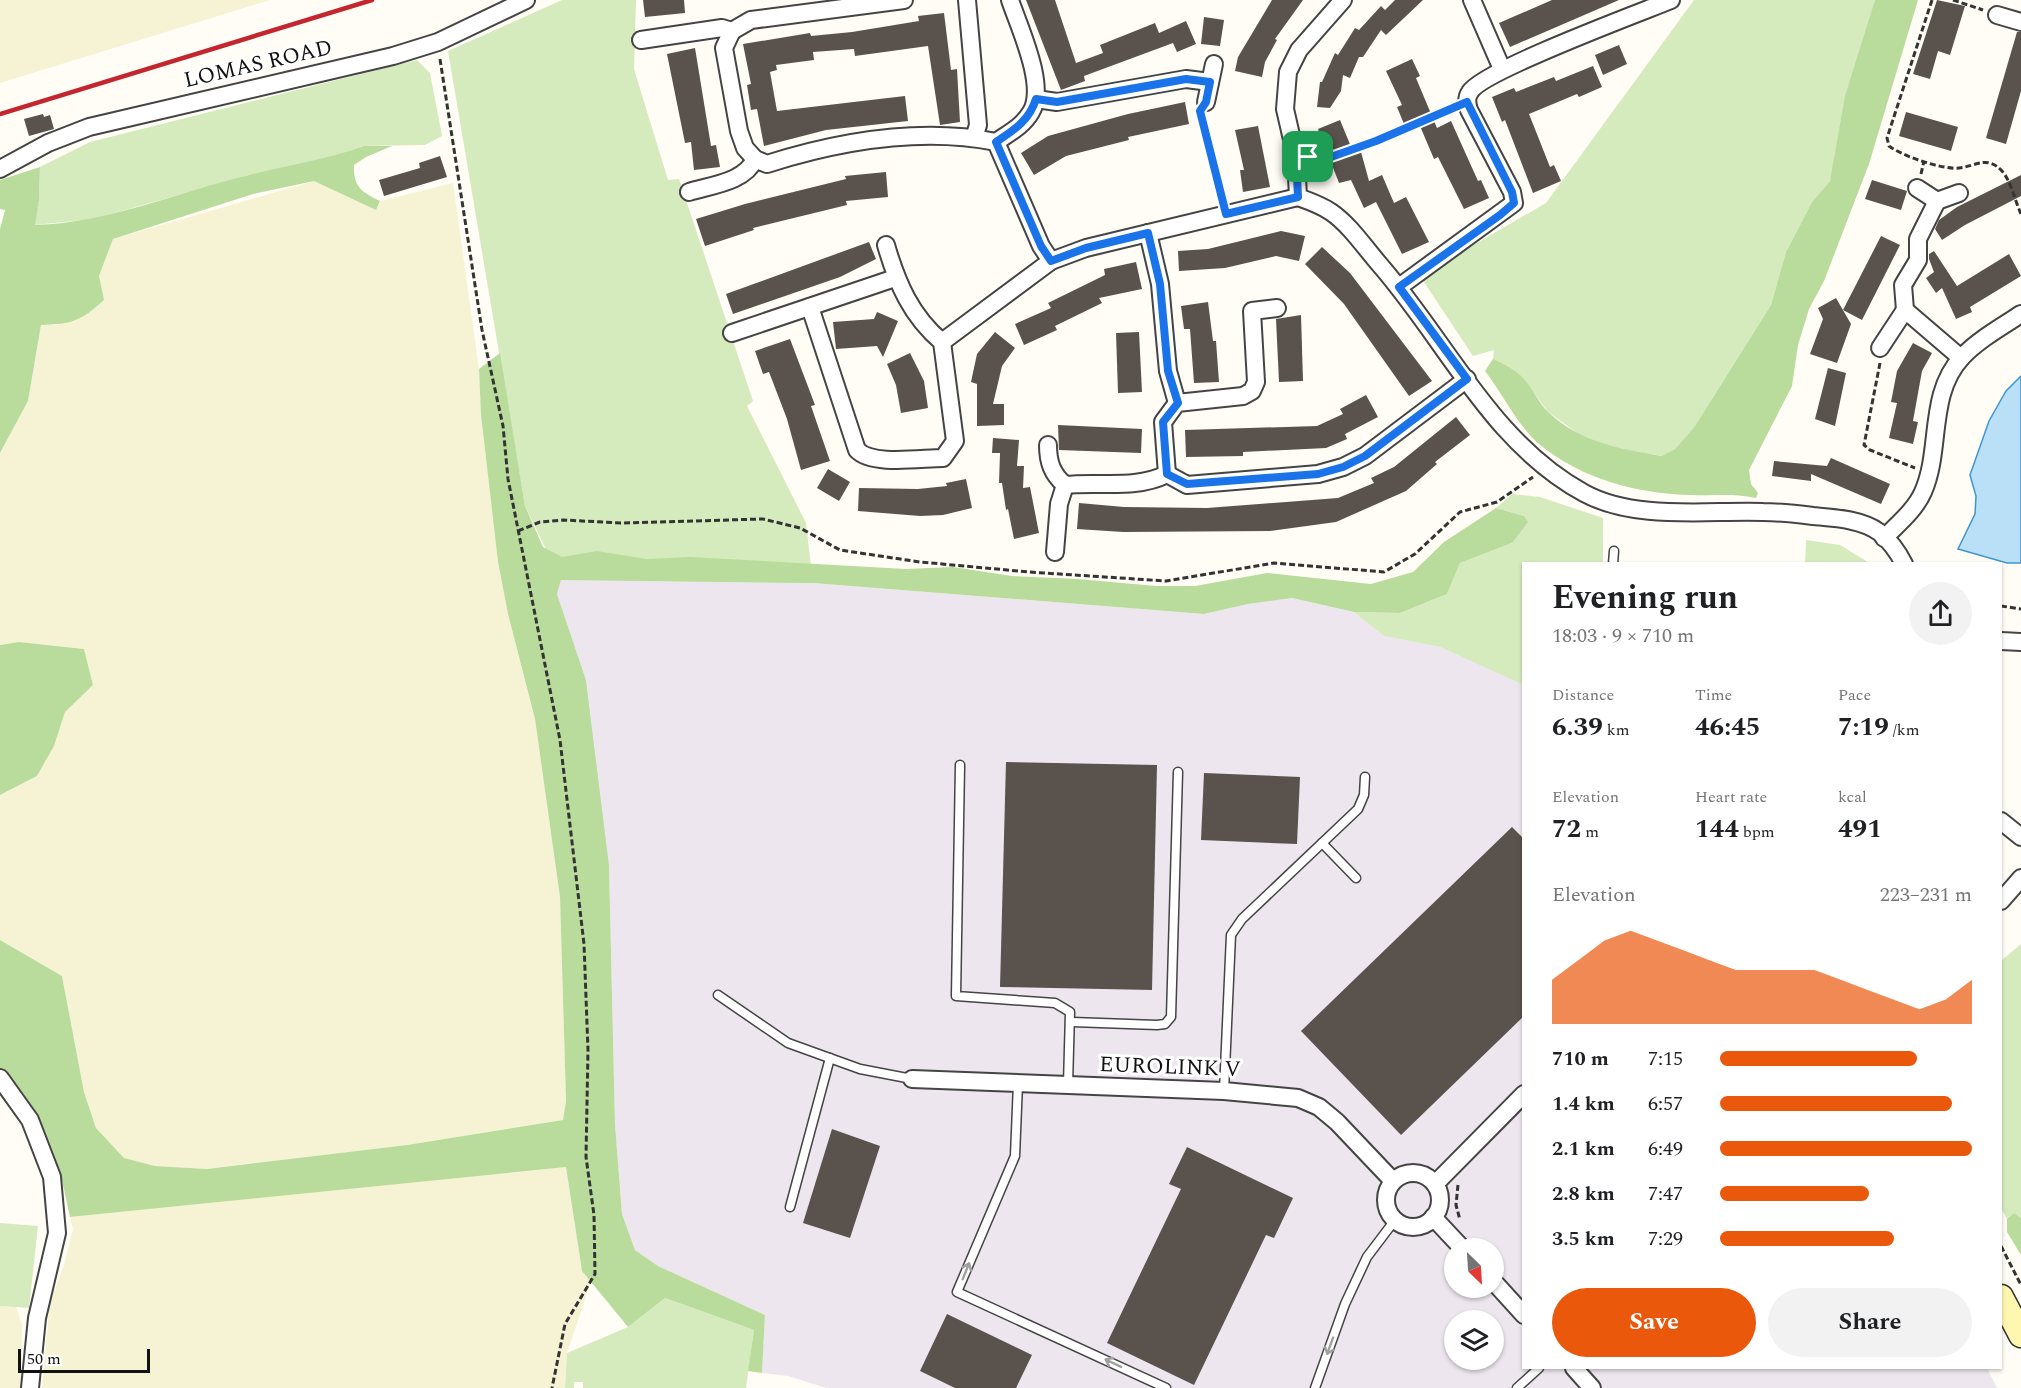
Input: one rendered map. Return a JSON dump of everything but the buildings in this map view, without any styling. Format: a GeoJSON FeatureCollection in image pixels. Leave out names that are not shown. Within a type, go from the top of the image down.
{"type":"FeatureCollection","features":[{"type":"Feature","properties":{"kind":"street","name":"LOMAS ROAD"},"geometry":{"type":"LineString","coordinates":[[0,169],[48,143],[89,127],[393,56],[438,42],[526,0]]}},
{"type":"Feature","properties":{"kind":"street"},"geometry":{"type":"LineString","coordinates":[[904,0],[751,20],[732,31],[724,48],[740,131],[745,148],[755,159],[767,164],[862,140],[927,136],[974,138],[996,142],[1022,124],[1032,111],[1036,99],[1034,74],[1010,0]]}},
{"type":"Feature","properties":{"kind":"street"},"geometry":{"type":"LineString","coordinates":[[967,0],[978,125],[974,138]]}},
{"type":"Feature","properties":{"kind":"street"},"geometry":{"type":"LineString","coordinates":[[1298,197],[1296,157],[1285,109],[1288,72],[1299,50],[1343,0]]}},
{"type":"Feature","properties":{"kind":"street"},"geometry":{"type":"LineString","coordinates":[[1472,0],[1502,69]]}},
{"type":"Feature","properties":{"kind":"street"},"geometry":{"type":"LineString","coordinates":[[1399,287],[1514,203],[1512,192],[1467,102],[1470,91],[1502,69],[1671,0]]}},
{"type":"Feature","properties":{"kind":"street"},"geometry":{"type":"LineString","coordinates":[[1996,15],[2021,22]]}},
{"type":"Feature","properties":{"kind":"street"},"geometry":{"type":"LineString","coordinates":[[641,40],[722,28],[732,31]]}},
{"type":"Feature","properties":{"kind":"street"},"geometry":{"type":"LineString","coordinates":[[1206,102],[1214,64]]}},
{"type":"Feature","properties":{"kind":"street"},"geometry":{"type":"LineString","coordinates":[[1036,99],[1057,102],[1186,79],[1210,82]]}},
{"type":"Feature","properties":{"kind":"street"},"geometry":{"type":"LineString","coordinates":[[996,142],[1041,246],[1051,261]]}},
{"type":"Feature","properties":{"kind":"street"},"geometry":{"type":"LineString","coordinates":[[689,192],[741,176],[750,170],[755,159]]}},
{"type":"Feature","properties":{"kind":"street"},"geometry":{"type":"LineString","coordinates":[[1917,188],[1937,201]]}},
{"type":"Feature","properties":{"kind":"street"},"geometry":{"type":"LineString","coordinates":[[1880,348],[1905,310],[1903,285],[1918,260],[1918,239],[1937,201],[1959,193]]}},
{"type":"Feature","properties":{"kind":"street"},"geometry":{"type":"LineString","coordinates":[[942,342],[1051,261],[1086,248],[1298,197],[1332,212],[1399,287],[1498,422],[1541,466],[1585,494],[1603,501],[1672,513],[1764,512],[1837,518],[1861,524],[1878,532],[1898,553],[1903,562]]}},
{"type":"Feature","properties":{"kind":"street"},"geometry":{"type":"LineString","coordinates":[[1148,233],[1160,284],[1168,371],[1178,403]]}},
{"type":"Feature","properties":{"kind":"street"},"geometry":{"type":"LineString","coordinates":[[810,307],[852,440],[863,457],[943,458],[955,441],[942,342],[930,332],[906,301],[886,245]]}},
{"type":"Feature","properties":{"kind":"street"},"geometry":{"type":"LineString","coordinates":[[732,333],[896,278]]}},
{"type":"Feature","properties":{"kind":"street"},"geometry":{"type":"LineString","coordinates":[[1167,474],[1163,422],[1178,403],[1243,396],[1252,391],[1256,382],[1252,311],[1277,308]]}},
{"type":"Feature","properties":{"kind":"street"},"geometry":{"type":"LineString","coordinates":[[1905,310],[1961,358]]}},
{"type":"Feature","properties":{"kind":"street"},"geometry":{"type":"LineString","coordinates":[[1884,538],[1909,513],[1922,494],[1929,473],[1938,404],[1961,358],[2021,314]]}},
{"type":"Feature","properties":{"kind":"street"},"geometry":{"type":"LineString","coordinates":[[1048,445],[1048,460],[1057,478],[1065,485],[1140,484],[1167,474],[1187,484],[1318,474],[1343,467],[1365,456],[1467,379]]}},
{"type":"Feature","properties":{"kind":"street"},"geometry":{"type":"LineString","coordinates":[[1055,552],[1059,504],[1065,485]]}},
{"type":"Feature","properties":{"kind":"street"},"geometry":{"type":"LineString","coordinates":[[2002,641],[2021,642]]}},
{"type":"Feature","properties":{"kind":"street"},"geometry":{"type":"LineString","coordinates":[[2002,822],[2021,837]]}},
{"type":"Feature","properties":{"kind":"street"},"geometry":{"type":"LineString","coordinates":[[2002,901],[2021,878]]}},
{"type":"Feature","properties":{"kind":"street"},"geometry":{"type":"LineString","coordinates":[[0,1078],[30,1120],[52,1177],[57,1233],[37,1317],[30,1388]]}},
{"type":"Feature","properties":{"kind":"street","name":"EUROLINK V"},"geometry":{"type":"LineString","coordinates":[[912,1079],[1224,1091],[1298,1098],[1319,1107],[1374,1158],[1393,1181]]}},
{"type":"Feature","properties":{"kind":"street"},"geometry":{"type":"LineString","coordinates":[[1435,1184],[1522,1096]]}},
{"type":"Feature","properties":{"kind":"street"},"geometry":{"type":"LineString","coordinates":[[1419,1173],[1435,1184],[1440,1200],[1433,1217],[1419,1226],[1410,1227],[1395,1220],[1386,1205],[1388,1188],[1393,1181],[1401,1175],[1419,1173]]}},
{"type":"Feature","properties":{"kind":"street"},"geometry":{"type":"LineString","coordinates":[[1433,1217],[1453,1238]]}},
{"type":"Feature","properties":{"kind":"street"},"geometry":{"type":"LineString","coordinates":[[1504,1293],[1522,1313]]}},
{"type":"Feature","properties":{"kind":"street"},"geometry":{"type":"LineString","coordinates":[[2002,1299],[2021,1335]]}},
{"type":"Feature","properties":{"kind":"street"},"geometry":{"type":"LineString","coordinates":[[1575,1369],[1593,1388]]}},
{"type":"Feature","properties":{"kind":"lane"},"geometry":{"type":"LineString","coordinates":[[1613,562],[1614,551]]}},
{"type":"Feature","properties":{"kind":"lane"},"geometry":{"type":"LineString","coordinates":[[960,765],[956,996],[1055,1003],[1070,1012],[1072,1022],[1068,1085]]}},
{"type":"Feature","properties":{"kind":"lane"},"geometry":{"type":"LineString","coordinates":[[1072,1022],[1157,1025],[1165,1024],[1171,1017],[1178,772]]}},
{"type":"Feature","properties":{"kind":"lane"},"geometry":{"type":"LineString","coordinates":[[1224,1091],[1231,935],[1240,921],[1362,804],[1365,777]]}},
{"type":"Feature","properties":{"kind":"lane"},"geometry":{"type":"LineString","coordinates":[[1322,843],[1356,878]]}},
{"type":"Feature","properties":{"kind":"lane"},"geometry":{"type":"LineString","coordinates":[[718,994],[788,1043],[860,1069],[912,1079]]}},
{"type":"Feature","properties":{"kind":"lane"},"geometry":{"type":"LineString","coordinates":[[790,1207],[831,1058]]}},
{"type":"Feature","properties":{"kind":"lane"},"geometry":{"type":"LineString","coordinates":[[1018,1083],[1015,1156],[994,1199],[957,1292],[1166,1388]]}},
{"type":"Feature","properties":{"kind":"lane"},"geometry":{"type":"LineString","coordinates":[[1315,1388],[1345,1304],[1367,1257],[1395,1220]]}},
{"type":"Feature","properties":{"kind":"lane"},"geometry":{"type":"LineString","coordinates":[[1517,1388],[1538,1369]]}},
{"type":"Feature","properties":{"kind":"path"},"geometry":{"type":"LineString","coordinates":[[1932,0],[1887,138],[1889,146],[1896,152],[1943,167],[1959,168],[1984,160],[1994,165],[2004,172],[2021,214]]}},
{"type":"Feature","properties":{"kind":"path"},"geometry":{"type":"LineString","coordinates":[[1953,0],[1996,15]]}},
{"type":"Feature","properties":{"kind":"path"},"geometry":{"type":"LineString","coordinates":[[438,42],[451,140],[482,330],[503,426],[508,479],[560,741],[573,839],[584,956],[588,1050],[586,1157],[594,1215],[595,1274],[565,1324],[552,1388]]}},
{"type":"Feature","properties":{"kind":"path"},"geometry":{"type":"LineString","coordinates":[[1206,102],[1200,111],[1226,214]]}},
{"type":"Feature","properties":{"kind":"path"},"geometry":{"type":"LineString","coordinates":[[1309,168],[1308,157],[1314,163],[1467,102]]}},
{"type":"Feature","properties":{"kind":"path"},"geometry":{"type":"LineString","coordinates":[[518,531],[540,522],[563,520],[621,523],[763,519],[800,528],[840,550],[920,562],[1029,572],[1166,581],[1274,563],[1384,572],[1415,554],[1460,512],[1497,502],[1534,476]]}},
{"type":"Feature","properties":{"kind":"path"},"geometry":{"type":"LineString","coordinates":[[2002,606],[2021,609]]}},
{"type":"Feature","properties":{"kind":"path"},"geometry":{"type":"LineString","coordinates":[[1459,1182],[1456,1205],[1461,1223]]}},
{"type":"Feature","properties":{"kind":"path"},"geometry":{"type":"LineString","coordinates":[[2002,1248],[2021,1285]]}},
{"type":"Feature","properties":{"kind":"shaded area"},"geometry":{"type":"Polygon","coordinates":[[[0,0],[270,0],[0,83],[0,0]]]}},
{"type":"Feature","properties":{"kind":"shaded area"},"geometry":{"type":"Polygon","coordinates":[[[314,181],[376,210],[381,201],[453,183],[479,369],[481,415],[498,562],[508,614],[535,719],[560,897],[566,1101],[563,1120],[407,1145],[207,1169],[155,1166],[124,1158],[96,1128],[84,1092],[62,976],[0,940],[0,795],[37,776],[54,746],[65,712],[93,685],[84,649],[19,642],[0,645],[0,453],[28,401],[41,325],[58,325],[99,276],[113,239],[314,181]]]}},
{"type":"Feature","properties":{"kind":"shaded area"},"geometry":{"type":"Polygon","coordinates":[[[561,580],[813,583],[1204,614],[1248,604],[1292,598],[1354,612],[1385,636],[1440,647],[1522,684],[1522,1369],[1988,1369],[1997,1388],[826,1388],[788,1376],[762,1373],[765,1315],[658,1266],[635,1250],[622,1214],[615,1124],[609,865],[586,680],[557,594],[561,580]]]}},
{"type":"Feature","properties":{"kind":"shaded area"},"geometry":{"type":"Polygon","coordinates":[[[566,1167],[582,1271],[592,1279],[567,1353],[565,1388],[42,1388],[50,1302],[64,1265],[73,1229],[70,1217],[566,1167]]]}},
{"type":"Feature","properties":{"kind":"shaded area"},"geometry":{"type":"Polygon","coordinates":[[[0,1306],[16,1307],[22,1324],[21,1388],[0,1388],[0,1306]]]}},
{"type":"Feature","properties":{"kind":"green space"},"geometry":{"type":"Polygon","coordinates":[[[562,0],[636,0],[634,69],[668,180],[679,179],[753,401],[747,406],[806,523],[813,583],[561,580],[525,506],[448,51],[562,0]]]}},
{"type":"Feature","properties":{"kind":"green space"},"geometry":{"type":"Polygon","coordinates":[[[1694,0],[1875,0],[1830,181],[1812,202],[1786,252],[1771,305],[1695,426],[1675,449],[1663,456],[1607,447],[1580,435],[1548,412],[1524,379],[1493,359],[1494,350],[1473,356],[1420,276],[1546,203],[1694,0]]]}},
{"type":"Feature","properties":{"kind":"green space"},"geometry":{"type":"Polygon","coordinates":[[[1875,0],[1918,0],[1869,164],[1824,281],[1809,309],[1798,345],[1792,386],[1749,470],[1751,484],[1758,493],[1756,498],[1731,495],[1672,494],[1631,488],[1573,467],[1555,456],[1539,444],[1524,428],[1485,371],[1493,359],[1521,376],[1548,412],[1561,423],[1588,438],[1617,447],[1662,456],[1675,449],[1695,426],[1771,305],[1786,252],[1812,202],[1830,181],[1845,96],[1875,0]]]}},
{"type":"Feature","properties":{"kind":"green space"},"geometry":{"type":"Polygon","coordinates":[[[417,60],[430,73],[442,136],[425,145],[364,146],[324,161],[248,175],[94,219],[34,225],[39,200],[40,167],[90,142],[417,60]]]}},
{"type":"Feature","properties":{"kind":"green space"},"geometry":{"type":"Polygon","coordinates":[[[364,146],[392,146],[354,165],[357,184],[368,195],[380,201],[376,210],[314,181],[253,194],[113,239],[99,276],[104,300],[89,313],[76,320],[61,324],[41,325],[28,401],[0,453],[0,229],[5,210],[0,209],[0,180],[40,167],[39,200],[35,225],[62,223],[116,213],[222,182],[321,159],[364,146]]]}},
{"type":"Feature","properties":{"kind":"green space"},"geometry":{"type":"Polygon","coordinates":[[[500,353],[525,506],[543,547],[562,557],[597,551],[646,559],[690,557],[906,569],[953,567],[1012,576],[1156,586],[1195,586],[1267,573],[1371,584],[1413,572],[1444,542],[1496,508],[1524,516],[1528,522],[1512,543],[1460,563],[1447,594],[1400,613],[1354,612],[1292,598],[1248,604],[1204,614],[813,583],[561,580],[557,594],[586,680],[609,865],[615,1124],[622,1214],[635,1250],[658,1266],[765,1315],[762,1373],[748,1371],[754,1330],[665,1298],[628,1327],[582,1271],[566,1167],[70,1217],[60,1171],[42,1131],[0,1072],[0,940],[62,976],[84,1092],[96,1128],[124,1158],[155,1166],[207,1169],[407,1145],[563,1120],[566,1101],[560,897],[535,719],[508,614],[498,562],[481,415],[479,369],[500,353]]]}},
{"type":"Feature","properties":{"kind":"green space"},"geometry":{"type":"Polygon","coordinates":[[[1512,494],[1540,497],[1603,518],[1603,562],[1522,562],[1522,684],[1440,647],[1384,636],[1354,612],[1400,613],[1447,594],[1460,563],[1512,543],[1524,516],[1496,508],[1512,494]]]}},
{"type":"Feature","properties":{"kind":"green space"},"geometry":{"type":"Polygon","coordinates":[[[1806,540],[1840,545],[1868,562],[1805,562],[1806,540]]]}},
{"type":"Feature","properties":{"kind":"green space"},"geometry":{"type":"Polygon","coordinates":[[[19,642],[84,649],[93,685],[65,712],[54,746],[37,776],[0,795],[0,645],[19,642]]]}},
{"type":"Feature","properties":{"kind":"green space"},"geometry":{"type":"Polygon","coordinates":[[[2021,944],[2021,1218],[2014,1213],[2007,1219],[2002,1210],[2002,960],[2021,944]]]}},
{"type":"Feature","properties":{"kind":"green space"},"geometry":{"type":"Polygon","coordinates":[[[2014,1213],[2021,1218],[2021,1255],[2007,1232],[2007,1219],[2014,1213]]]}},
{"type":"Feature","properties":{"kind":"green space"},"geometry":{"type":"Polygon","coordinates":[[[0,1223],[38,1226],[29,1308],[0,1306],[0,1223]]]}},
{"type":"Feature","properties":{"kind":"green space"},"geometry":{"type":"Polygon","coordinates":[[[665,1298],[754,1330],[746,1388],[583,1388],[583,1382],[574,1382],[574,1388],[565,1388],[567,1353],[628,1327],[665,1298]]]}},
{"type":"Feature","properties":{"kind":"water"},"geometry":{"type":"Polygon","coordinates":[[[2021,376],[2021,563],[2007,563],[1958,549],[1975,514],[1976,496],[1970,475],[1989,421],[2006,391],[2021,376]]]}},
{"type":"Feature","properties":{"kind":"railway"},"geometry":{"type":"LineString","coordinates":[[0,114],[372,0]]}},
{"type":"Feature","properties":{"kind":"route"},"geometry":{"type":"LineString","coordinates":[[1186,79],[1210,82],[1206,102],[1200,111],[1226,214],[1241,208],[1298,197],[1296,157],[1308,157],[1314,163],[1376,141],[1467,102],[1512,192],[1514,203],[1399,287],[1467,379],[1365,456],[1343,467],[1318,474],[1187,484],[1176,481],[1167,474],[1165,465],[1163,422],[1178,403],[1168,371],[1160,284],[1148,233],[1086,248],[1051,261],[1041,246],[996,142],[1022,124],[1032,111],[1036,99],[1057,102],[1186,79]]}}]}
